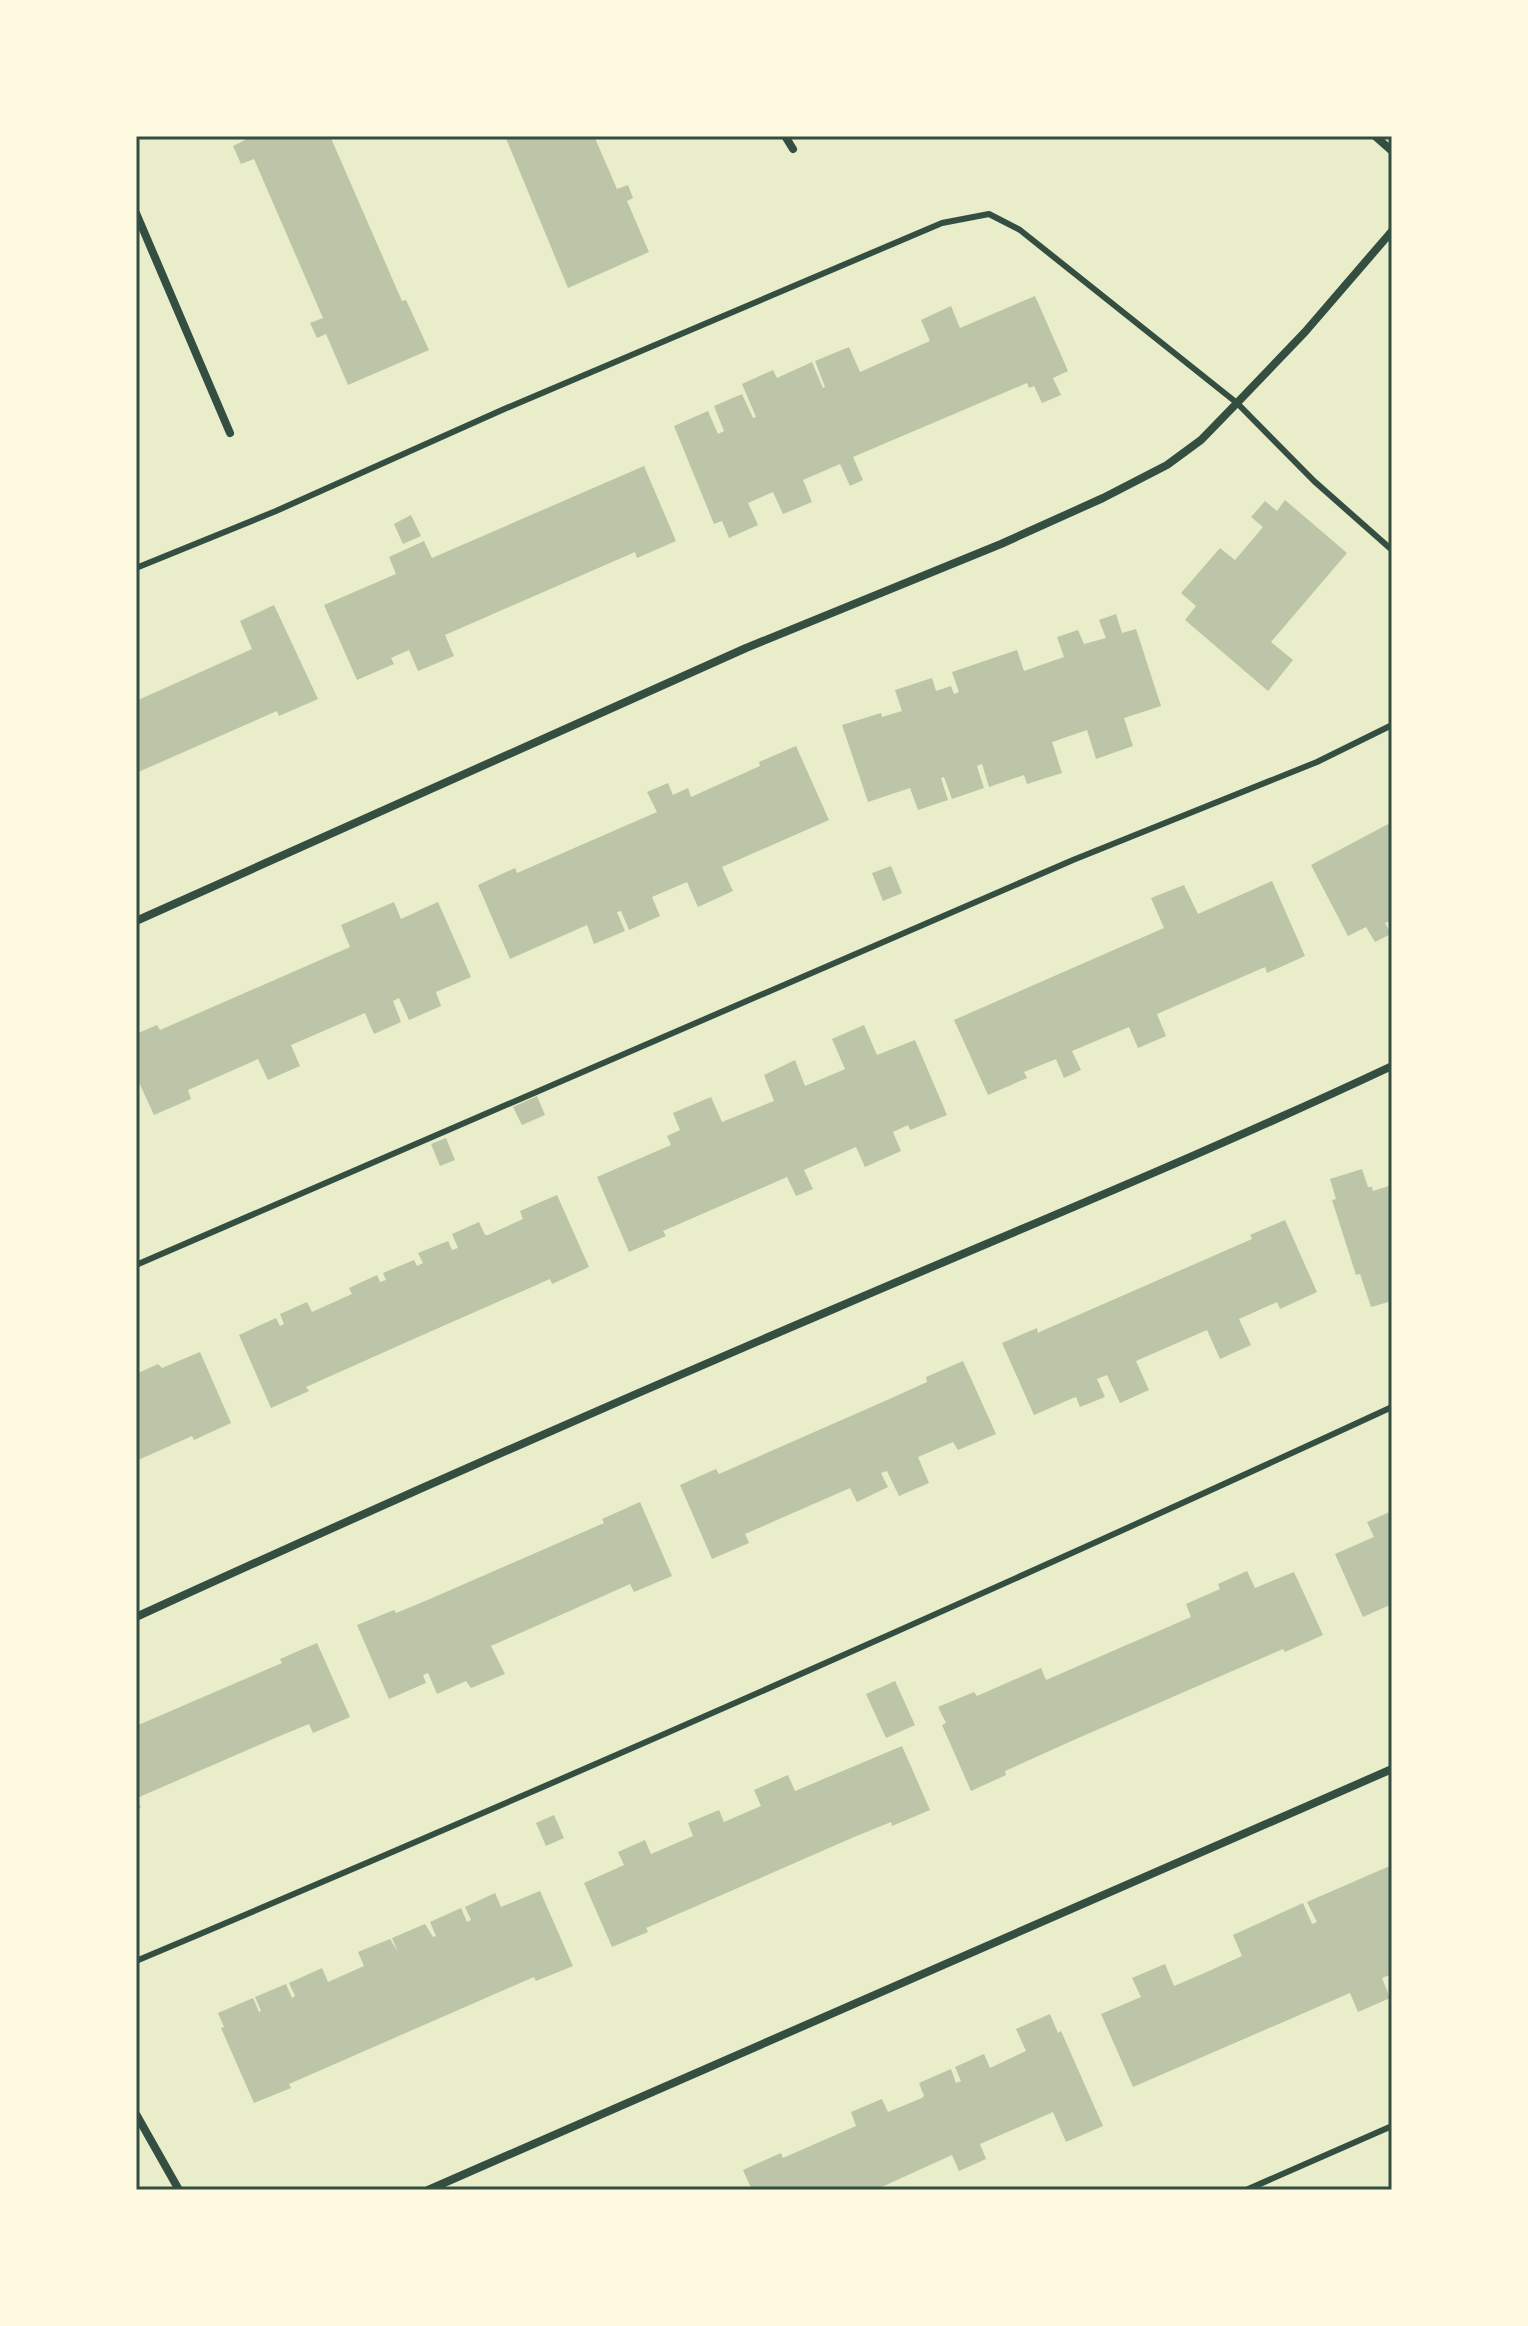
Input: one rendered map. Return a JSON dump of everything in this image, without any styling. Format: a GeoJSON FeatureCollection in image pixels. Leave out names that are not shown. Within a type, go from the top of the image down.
{"type":"FeatureCollection","features":[{"type":"Feature","properties":{"kind":"street"},"geometry":{"type":"LineString","coordinates":[[785,136],[793,149]]}},
{"type":"Feature","properties":{"kind":"street"},"geometry":{"type":"LineString","coordinates":[[1375,136],[1392,151]]}},
{"type":"Feature","properties":{"kind":"street"},"geometry":{"type":"LineString","coordinates":[[136,213],[230,433]]}},
{"type":"Feature","properties":{"kind":"street"},"geometry":{"type":"LineString","coordinates":[[136,921],[746,648],[1001,544],[1167,465],[1201,440],[1237,403],[1305,332],[1392,231]]}},
{"type":"Feature","properties":{"kind":"street"},"geometry":{"type":"LineString","coordinates":[[136,1617],[320,1532],[1285,1116],[1392,1066]]}},
{"type":"Feature","properties":{"kind":"street"},"geometry":{"type":"LineString","coordinates":[[428,2190],[1392,1769]]}},
{"type":"Feature","properties":{"kind":"street"},"geometry":{"type":"LineString","coordinates":[[136,2114],[179,2190]]}},
{"type":"Feature","properties":{"kind":"lane"},"geometry":{"type":"LineString","coordinates":[[136,568],[276,511],[833,268],[942,223],[989,214],[1020,230],[1237,403],[1314,481],[1392,550]]}},
{"type":"Feature","properties":{"kind":"lane"},"geometry":{"type":"LineString","coordinates":[[136,1265],[1073,860],[1317,762],[1392,725]]}},
{"type":"Feature","properties":{"kind":"lane"},"geometry":{"type":"LineString","coordinates":[[136,1961],[714,1714],[1392,1407]]}},
{"type":"Feature","properties":{"kind":"lane"},"geometry":{"type":"LineString","coordinates":[[1246,2190],[1392,2126]]}},
{"type":"Feature","properties":{"kind":"building"},"geometry":{"type":"Polygon","coordinates":[[[244,136],[330,136],[402,301],[406,300],[429,350],[348,385],[326,334],[317,338],[310,323],[323,318],[254,159],[241,164],[233,146],[245,140],[244,136]]]}},
{"type":"Feature","properties":{"kind":"building"},"geometry":{"type":"Polygon","coordinates":[[[505,136],[594,136],[617,189],[628,185],[633,198],[627,201],[649,252],[568,288],[505,136]]]}},
{"type":"Feature","properties":{"kind":"building"},"geometry":{"type":"Polygon","coordinates":[[[1035,296],[1068,371],[1053,378],[1061,395],[1042,403],[1034,386],[1029,388],[1027,383],[853,457],[863,480],[850,486],[840,464],[803,480],[812,502],[783,514],[773,492],[748,503],[758,525],[729,538],[722,521],[714,524],[674,426],[708,411],[718,434],[724,431],[714,406],[742,394],[753,418],[756,417],[742,384],[773,370],[777,378],[812,362],[823,388],[815,361],[849,347],[860,372],[930,341],[921,320],[951,306],[960,328],[1035,296]]]}},
{"type":"Feature","properties":{"kind":"building"},"geometry":{"type":"Polygon","coordinates":[[[644,466],[676,541],[637,558],[635,552],[445,635],[454,656],[418,671],[409,650],[391,658],[394,664],[357,680],[324,605],[396,574],[389,557],[424,541],[432,558],[644,466]]]}},
{"type":"Feature","properties":{"kind":"building"},"geometry":{"type":"Polygon","coordinates":[[[1285,500],[1347,553],[1271,642],[1293,660],[1268,691],[1185,620],[1196,606],[1181,593],[1220,548],[1235,560],[1263,527],[1251,517],[1265,501],[1277,511],[1285,500]]]}},
{"type":"Feature","properties":{"kind":"building"},"geometry":{"type":"Polygon","coordinates":[[[411,515],[421,536],[403,544],[394,524],[411,515]]]}},
{"type":"Feature","properties":{"kind":"building"},"geometry":{"type":"Polygon","coordinates":[[[274,605],[318,699],[279,716],[277,711],[136,773],[136,701],[252,649],[240,621],[274,605]]]}},
{"type":"Feature","properties":{"kind":"building"},"geometry":{"type":"Polygon","coordinates":[[[1116,614],[1122,633],[1136,629],[1161,706],[1124,718],[1133,746],[1096,759],[1087,730],[1052,742],[1062,773],[1027,784],[1024,775],[989,787],[982,764],[977,766],[984,788],[952,799],[944,777],[941,778],[948,800],[918,810],[910,788],[868,802],[842,725],[881,713],[882,717],[902,711],[895,690],[932,678],[936,691],[951,686],[954,694],[959,692],[952,672],[1017,650],[1024,671],[1064,657],[1057,637],[1078,630],[1084,644],[1106,638],[1099,620],[1116,614]]]}},
{"type":"Feature","properties":{"kind":"building"},"geometry":{"type":"Polygon","coordinates":[[[796,746],[829,820],[722,867],[733,891],[698,907],[687,882],[652,897],[660,916],[629,930],[621,911],[617,912],[625,931],[594,944],[587,925],[510,959],[478,885],[515,868],[517,873],[657,812],[647,792],[668,783],[673,795],[688,788],[691,797],[796,746]]]}},
{"type":"Feature","properties":{"kind":"building"},"geometry":{"type":"Polygon","coordinates":[[[1392,822],[1392,920],[1385,923],[1391,934],[1375,942],[1366,927],[1348,936],[1311,865],[1392,822]]]}},
{"type":"Feature","properties":{"kind":"building"},"geometry":{"type":"Polygon","coordinates":[[[891,866],[902,893],[883,901],[872,873],[891,866]]]}},
{"type":"Feature","properties":{"kind":"building"},"geometry":{"type":"Polygon","coordinates":[[[1272,881],[1305,956],[1267,973],[1265,967],[1157,1014],[1166,1036],[1138,1048],[1129,1027],[1072,1051],[1081,1070],[1064,1078],[1056,1059],[1024,1072],[1027,1078],[988,1095],[954,1020],[1164,928],[1151,898],[1184,885],[1198,914],[1272,881]]]}},
{"type":"Feature","properties":{"kind":"building"},"geometry":{"type":"Polygon","coordinates":[[[394,902],[401,919],[438,902],[471,977],[436,992],[441,1006],[409,1020],[399,998],[393,1001],[401,1022],[374,1034],[365,1013],[291,1045],[300,1066],[268,1080],[258,1059],[188,1090],[191,1099],[154,1115],[136,1076],[136,1034],[157,1025],[160,1030],[350,947],[341,925],[394,902]]]}},
{"type":"Feature","properties":{"kind":"building"},"geometry":{"type":"Polygon","coordinates":[[[864,1025],[877,1055],[915,1040],[947,1115],[910,1130],[908,1125],[893,1132],[901,1151],[865,1167],[856,1147],[804,1170],[813,1189],[796,1196],[787,1177],[663,1231],[666,1236],[629,1252],[597,1177],[671,1145],[667,1136],[680,1130],[673,1113],[711,1097],[722,1122],[774,1101],[764,1075],[795,1060],[805,1086],[845,1069],[832,1039],[864,1025]]]}},
{"type":"Feature","properties":{"kind":"building"},"geometry":{"type":"Polygon","coordinates":[[[537,1096],[545,1115],[522,1125],[513,1107],[537,1096]]]}},
{"type":"Feature","properties":{"kind":"building"},"geometry":{"type":"Polygon","coordinates":[[[446,1138],[455,1160],[440,1166],[431,1144],[446,1138]]]}},
{"type":"Feature","properties":{"kind":"building"},"geometry":{"type":"Polygon","coordinates":[[[1362,1169],[1368,1187],[1372,1187],[1373,1191],[1392,1185],[1392,1301],[1371,1307],[1360,1274],[1356,1275],[1332,1200],[1336,1199],[1330,1179],[1362,1169]]]}},
{"type":"Feature","properties":{"kind":"building"},"geometry":{"type":"Polygon","coordinates":[[[557,1195],[589,1267],[552,1284],[550,1279],[409,1341],[306,1387],[309,1391],[271,1408],[239,1335],[276,1318],[280,1326],[284,1324],[280,1314],[307,1302],[312,1312],[352,1294],[349,1288],[377,1275],[380,1282],[386,1280],[383,1273],[414,1260],[417,1266],[423,1263],[418,1253],[448,1241],[452,1250],[458,1248],[452,1234],[479,1222],[485,1235],[488,1235],[523,1219],[520,1211],[557,1195]]]}},
{"type":"Feature","properties":{"kind":"building"},"geometry":{"type":"Polygon","coordinates":[[[1285,1220],[1317,1292],[1280,1309],[1277,1302],[1239,1319],[1251,1345],[1220,1359],[1207,1330],[1136,1361],[1149,1390],[1120,1403],[1107,1375],[1097,1379],[1105,1397],[1080,1407],[1076,1397],[1034,1415],[1002,1343],[1037,1328],[1038,1333],[1252,1239],[1250,1235],[1285,1220]]]}},
{"type":"Feature","properties":{"kind":"building"},"geometry":{"type":"Polygon","coordinates":[[[200,1352],[231,1423],[194,1440],[192,1436],[136,1461],[136,1374],[158,1364],[162,1368],[200,1352]]]}},
{"type":"Feature","properties":{"kind":"building"},"geometry":{"type":"Polygon","coordinates":[[[963,1361],[996,1434],[958,1450],[953,1442],[918,1457],[929,1483],[899,1496],[887,1471],[881,1473],[888,1487],[857,1502],[850,1488],[745,1534],[749,1543],[712,1559],[680,1485],[716,1469],[719,1474],[927,1382],[926,1377],[963,1361]]]}},
{"type":"Feature","properties":{"kind":"building"},"geometry":{"type":"Polygon","coordinates":[[[640,1502],[672,1576],[634,1592],[630,1584],[491,1646],[505,1674],[471,1688],[466,1681],[437,1694],[428,1673],[423,1675],[426,1683],[389,1699],[357,1625],[430,1599],[604,1523],[602,1519],[640,1502]]]}},
{"type":"Feature","properties":{"kind":"building"},"geometry":{"type":"Polygon","coordinates":[[[1392,1511],[1392,1604],[1363,1617],[1335,1554],[1374,1537],[1367,1522],[1392,1511]]]}},
{"type":"Feature","properties":{"kind":"building"},"geometry":{"type":"Polygon","coordinates":[[[1247,1571],[1255,1588],[1294,1572],[1323,1635],[1285,1652],[1283,1649],[1076,1739],[1005,1771],[1006,1775],[971,1791],[942,1725],[946,1723],[938,1707],[974,1692],[977,1696],[1041,1668],[1046,1680],[1191,1617],[1186,1604],[1220,1589],[1218,1584],[1247,1571]]]}},
{"type":"Feature","properties":{"kind":"building"},"geometry":{"type":"Polygon","coordinates":[[[317,1643],[350,1717],[313,1733],[309,1724],[275,1738],[137,1798],[141,1808],[136,1810],[136,1726],[282,1663],[280,1659],[317,1643]]]}},
{"type":"Feature","properties":{"kind":"building"},"geometry":{"type":"Polygon","coordinates":[[[895,1681],[915,1725],[886,1738],[866,1694],[895,1681]]]}},
{"type":"Feature","properties":{"kind":"building"},"geometry":{"type":"Polygon","coordinates":[[[902,1746],[930,1810],[854,1837],[646,1928],[648,1932],[612,1947],[584,1883],[624,1865],[618,1852],[645,1840],[651,1854],[693,1836],[688,1823],[719,1810],[724,1822],[761,1806],[754,1790],[788,1775],[795,1791],[902,1746]]]}},
{"type":"Feature","properties":{"kind":"building"},"geometry":{"type":"Polygon","coordinates":[[[554,1815],[564,1838],[546,1846],[536,1823],[554,1815]]]}},
{"type":"Feature","properties":{"kind":"building"},"geometry":{"type":"Polygon","coordinates":[[[1392,1865],[1392,1974],[1382,1978],[1390,1998],[1358,2012],[1350,1993],[1133,2087],[1101,2014],[1141,1997],[1132,1978],[1165,1964],[1174,1986],[1209,1971],[1242,1956],[1233,1935],[1303,1903],[1312,1924],[1317,1922],[1307,1902],[1392,1865]]]}},
{"type":"Feature","properties":{"kind":"building"},"geometry":{"type":"Polygon","coordinates":[[[540,1891],[573,1966],[536,1981],[534,1977],[289,2084],[291,2088],[254,2103],[221,2028],[224,2027],[218,2013],[253,1998],[259,2012],[255,1997],[286,1984],[292,1998],[295,1996],[289,1983],[322,1968],[328,1982],[364,1966],[358,1952],[390,1939],[398,1952],[392,1938],[425,1924],[433,1937],[436,1936],[430,1922],[461,1908],[467,1922],[471,1920],[465,1907],[495,1893],[501,1907],[540,1891]]]}},
{"type":"Feature","properties":{"kind":"building"},"geometry":{"type":"Polygon","coordinates":[[[1050,2014],[1058,2033],[1061,2031],[1103,2126],[1066,2142],[1053,2112],[980,2144],[986,2159],[959,2171],[952,2155],[875,2190],[752,2190],[743,2170],[781,2153],[783,2158],[856,2126],[851,2112],[882,2099],[888,2112],[922,2098],[919,2083],[951,2069],[956,2083],[961,2081],[955,2067],[984,2054],[990,2068],[1026,2051],[1016,2029],[1050,2014]]]}}]}
